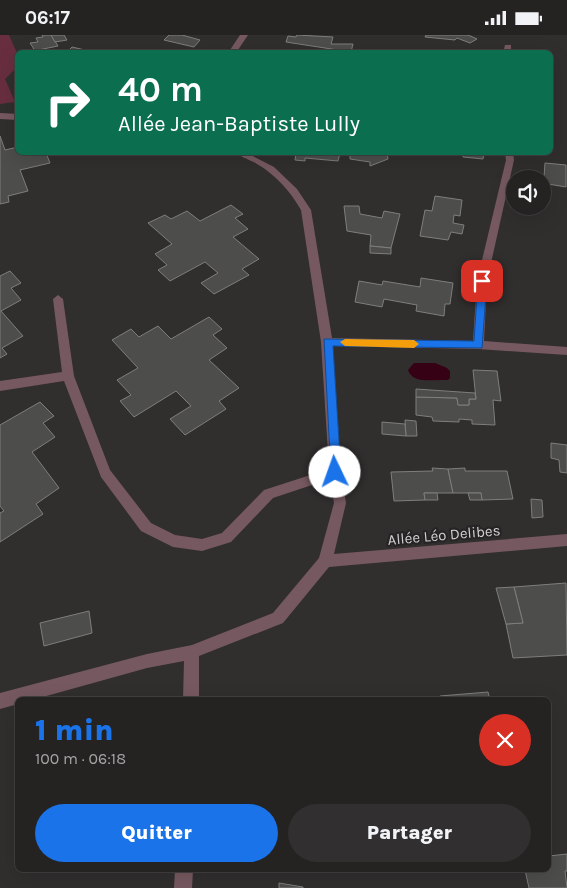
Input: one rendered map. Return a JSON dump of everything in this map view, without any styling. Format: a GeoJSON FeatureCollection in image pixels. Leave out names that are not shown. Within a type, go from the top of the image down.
{"type":"FeatureCollection","features":[{"type":"Feature","properties":{"kind":"street"},"geometry":{"type":"LineString","coordinates":[[234,50],[244,35]]}},
{"type":"Feature","properties":{"kind":"street"},"geometry":{"type":"LineString","coordinates":[[0,116],[15,117]]}},
{"type":"Feature","properties":{"kind":"street"},"geometry":{"type":"LineString","coordinates":[[0,701],[147,661],[192,652],[278,618],[325,561],[340,503],[335,472],[327,342],[306,210],[297,194],[277,173],[245,155]]}},
{"type":"Feature","properties":{"kind":"street"},"geometry":{"type":"LineString","coordinates":[[478,345],[482,281],[510,161],[509,155]]}},
{"type":"Feature","properties":{"kind":"street"},"geometry":{"type":"LineString","coordinates":[[58,299],[68,376],[105,473],[146,527],[174,541],[202,545],[226,538],[269,494],[335,472]]}},
{"type":"Feature","properties":{"kind":"street"},"geometry":{"type":"LineString","coordinates":[[327,342],[478,345],[567,351]]}},
{"type":"Feature","properties":{"kind":"street"},"geometry":{"type":"LineString","coordinates":[[0,386],[68,376]]}},
{"type":"Feature","properties":{"kind":"street","name":"Allée Léo Delibes"},"geometry":{"type":"LineString","coordinates":[[325,561],[567,540]]}},
{"type":"Feature","properties":{"kind":"street"},"geometry":{"type":"LineString","coordinates":[[191,697],[192,652]]}},
{"type":"Feature","properties":{"kind":"street"},"geometry":{"type":"LineString","coordinates":[[183,888],[184,872]]}},
{"type":"Feature","properties":{"kind":"shaded area"},"geometry":{"type":"Polygon","coordinates":[[[0,35],[9,35],[16,50],[15,69],[5,79],[15,102],[0,104],[0,35]]]}},
{"type":"Feature","properties":{"kind":"shaded area"},"geometry":{"type":"Polygon","coordinates":[[[414,363],[435,363],[447,368],[450,371],[450,378],[448,380],[431,380],[415,378],[408,370],[414,363]]]}},
{"type":"Feature","properties":{"kind":"building"},"geometry":{"type":"Polygon","coordinates":[[[42,35],[51,35],[58,46],[30,50],[34,49],[30,43],[38,42],[36,38],[43,37],[42,35]]]}},
{"type":"Feature","properties":{"kind":"building"},"geometry":{"type":"Polygon","coordinates":[[[51,35],[64,35],[67,40],[55,42],[51,35]]]}},
{"type":"Feature","properties":{"kind":"building"},"geometry":{"type":"Polygon","coordinates":[[[169,35],[182,35],[200,40],[194,47],[164,40],[169,35]]]}},
{"type":"Feature","properties":{"kind":"building"},"geometry":{"type":"Polygon","coordinates":[[[297,35],[333,37],[331,44],[353,44],[352,50],[338,50],[286,42],[288,36],[296,37],[297,35]]]}},
{"type":"Feature","properties":{"kind":"building"},"geometry":{"type":"Polygon","coordinates":[[[426,35],[468,35],[477,39],[470,43],[457,38],[455,40],[425,37],[426,35]]]}},
{"type":"Feature","properties":{"kind":"building"},"geometry":{"type":"Polygon","coordinates":[[[72,47],[85,50],[69,50],[72,47]]]}},
{"type":"Feature","properties":{"kind":"building"},"geometry":{"type":"Polygon","coordinates":[[[0,136],[5,150],[15,148],[15,155],[47,155],[50,163],[20,170],[28,191],[8,196],[9,202],[0,204],[0,136]]]}},
{"type":"Feature","properties":{"kind":"building"},"geometry":{"type":"Polygon","coordinates":[[[296,155],[340,155],[338,161],[305,158],[305,161],[295,160],[296,155]]]}},
{"type":"Feature","properties":{"kind":"building"},"geometry":{"type":"Polygon","coordinates":[[[350,155],[387,155],[388,159],[370,166],[370,162],[350,159],[350,155]]]}},
{"type":"Feature","properties":{"kind":"building"},"geometry":{"type":"Polygon","coordinates":[[[463,155],[484,155],[483,159],[463,157],[463,155]]]}},
{"type":"Feature","properties":{"kind":"building"},"geometry":{"type":"Polygon","coordinates":[[[545,163],[566,165],[566,187],[551,184],[551,170],[544,170],[545,163]]]}},
{"type":"Feature","properties":{"kind":"building"},"geometry":{"type":"Polygon","coordinates":[[[435,196],[462,200],[460,216],[454,215],[453,223],[464,225],[462,234],[451,232],[448,240],[420,236],[425,210],[432,211],[435,196]]]}},
{"type":"Feature","properties":{"kind":"building"},"geometry":{"type":"Polygon","coordinates":[[[231,205],[243,214],[235,218],[248,229],[233,237],[259,259],[242,269],[249,275],[214,294],[201,283],[218,273],[205,262],[170,281],[158,270],[167,265],[155,254],[172,244],[148,223],[165,215],[171,219],[187,211],[200,221],[231,205]]]}},
{"type":"Feature","properties":{"kind":"building"},"geometry":{"type":"Polygon","coordinates":[[[344,206],[359,206],[360,214],[382,218],[384,211],[400,214],[391,248],[370,246],[371,235],[347,231],[344,206]]]}},
{"type":"Feature","properties":{"kind":"building"},"geometry":{"type":"Polygon","coordinates":[[[370,246],[391,248],[391,254],[370,253],[370,246]]]}},
{"type":"Feature","properties":{"kind":"building"},"geometry":{"type":"Polygon","coordinates":[[[10,271],[21,283],[11,288],[21,300],[1,311],[23,336],[2,348],[7,354],[0,358],[0,276],[10,271]]]}},
{"type":"Feature","properties":{"kind":"building"},"geometry":{"type":"Polygon","coordinates":[[[421,278],[453,283],[450,304],[445,304],[444,316],[416,311],[417,305],[384,299],[382,307],[355,302],[359,281],[382,285],[383,281],[420,287],[421,278]]]}},
{"type":"Feature","properties":{"kind":"building"},"geometry":{"type":"Polygon","coordinates":[[[209,317],[222,329],[213,335],[227,348],[209,360],[239,388],[219,401],[226,409],[185,435],[170,419],[191,406],[176,391],[134,417],[120,401],[131,395],[117,380],[138,368],[112,340],[131,329],[139,337],[158,326],[171,339],[209,317]]]}},
{"type":"Feature","properties":{"kind":"building"},"geometry":{"type":"Polygon","coordinates":[[[473,370],[497,371],[501,401],[493,400],[495,425],[472,424],[472,420],[459,419],[459,422],[433,421],[432,417],[416,415],[416,397],[457,398],[458,405],[469,405],[469,399],[476,399],[473,370]]]}},
{"type":"Feature","properties":{"kind":"building"},"geometry":{"type":"Polygon","coordinates":[[[416,389],[475,393],[476,399],[469,399],[469,405],[458,405],[457,398],[416,397],[416,389]]]}},
{"type":"Feature","properties":{"kind":"building"},"geometry":{"type":"Polygon","coordinates":[[[40,402],[54,416],[43,423],[55,437],[32,452],[59,488],[36,504],[43,514],[0,542],[0,513],[4,511],[0,506],[0,425],[40,402]]]}},
{"type":"Feature","properties":{"kind":"building"},"geometry":{"type":"Polygon","coordinates":[[[405,420],[416,421],[417,436],[406,436],[405,420]]]}},
{"type":"Feature","properties":{"kind":"building"},"geometry":{"type":"Polygon","coordinates":[[[382,422],[405,424],[406,436],[382,434],[382,422]]]}},
{"type":"Feature","properties":{"kind":"building"},"geometry":{"type":"Polygon","coordinates":[[[551,443],[567,445],[567,473],[560,472],[559,460],[551,458],[551,443]]]}},
{"type":"Feature","properties":{"kind":"building"},"geometry":{"type":"Polygon","coordinates":[[[432,468],[448,469],[453,493],[424,493],[425,500],[394,501],[391,472],[433,471],[432,468]]]}},
{"type":"Feature","properties":{"kind":"building"},"geometry":{"type":"Polygon","coordinates":[[[465,468],[465,471],[507,471],[513,499],[482,500],[481,493],[453,493],[448,469],[465,468]]]}},
{"type":"Feature","properties":{"kind":"building"},"geometry":{"type":"Polygon","coordinates":[[[424,493],[437,493],[438,500],[425,500],[424,493]]]}},
{"type":"Feature","properties":{"kind":"building"},"geometry":{"type":"Polygon","coordinates":[[[468,493],[481,493],[482,500],[470,500],[468,493]]]}},
{"type":"Feature","properties":{"kind":"building"},"geometry":{"type":"Polygon","coordinates":[[[531,499],[542,500],[543,517],[532,518],[531,499]]]}},
{"type":"Feature","properties":{"kind":"building"},"geometry":{"type":"Polygon","coordinates":[[[566,583],[567,655],[513,658],[506,624],[523,623],[514,587],[566,583]]]}},
{"type":"Feature","properties":{"kind":"building"},"geometry":{"type":"Polygon","coordinates":[[[514,587],[523,623],[506,624],[496,588],[514,587]]]}},
{"type":"Feature","properties":{"kind":"building"},"geometry":{"type":"Polygon","coordinates":[[[89,611],[92,633],[44,646],[40,623],[89,611]]]}},
{"type":"Feature","properties":{"kind":"building"},"geometry":{"type":"Polygon","coordinates":[[[488,692],[489,697],[440,697],[488,692]]]}},
{"type":"Feature","properties":{"kind":"building"},"geometry":{"type":"Polygon","coordinates":[[[567,854],[567,871],[565,871],[567,888],[529,888],[525,872],[551,872],[551,856],[567,854]]]}},
{"type":"Feature","properties":{"kind":"building"},"geometry":{"type":"Polygon","coordinates":[[[279,883],[303,887],[303,888],[279,888],[279,883]]]}},
{"type":"Feature","properties":{"kind":"slow traffic"},"geometry":{"type":"LineString","coordinates":[[345,342],[414,344]]}},
{"type":"Feature","properties":{"kind":"route"},"geometry":{"type":"LineString","coordinates":[[335,472],[327,342],[478,345],[482,281]]}}]}
